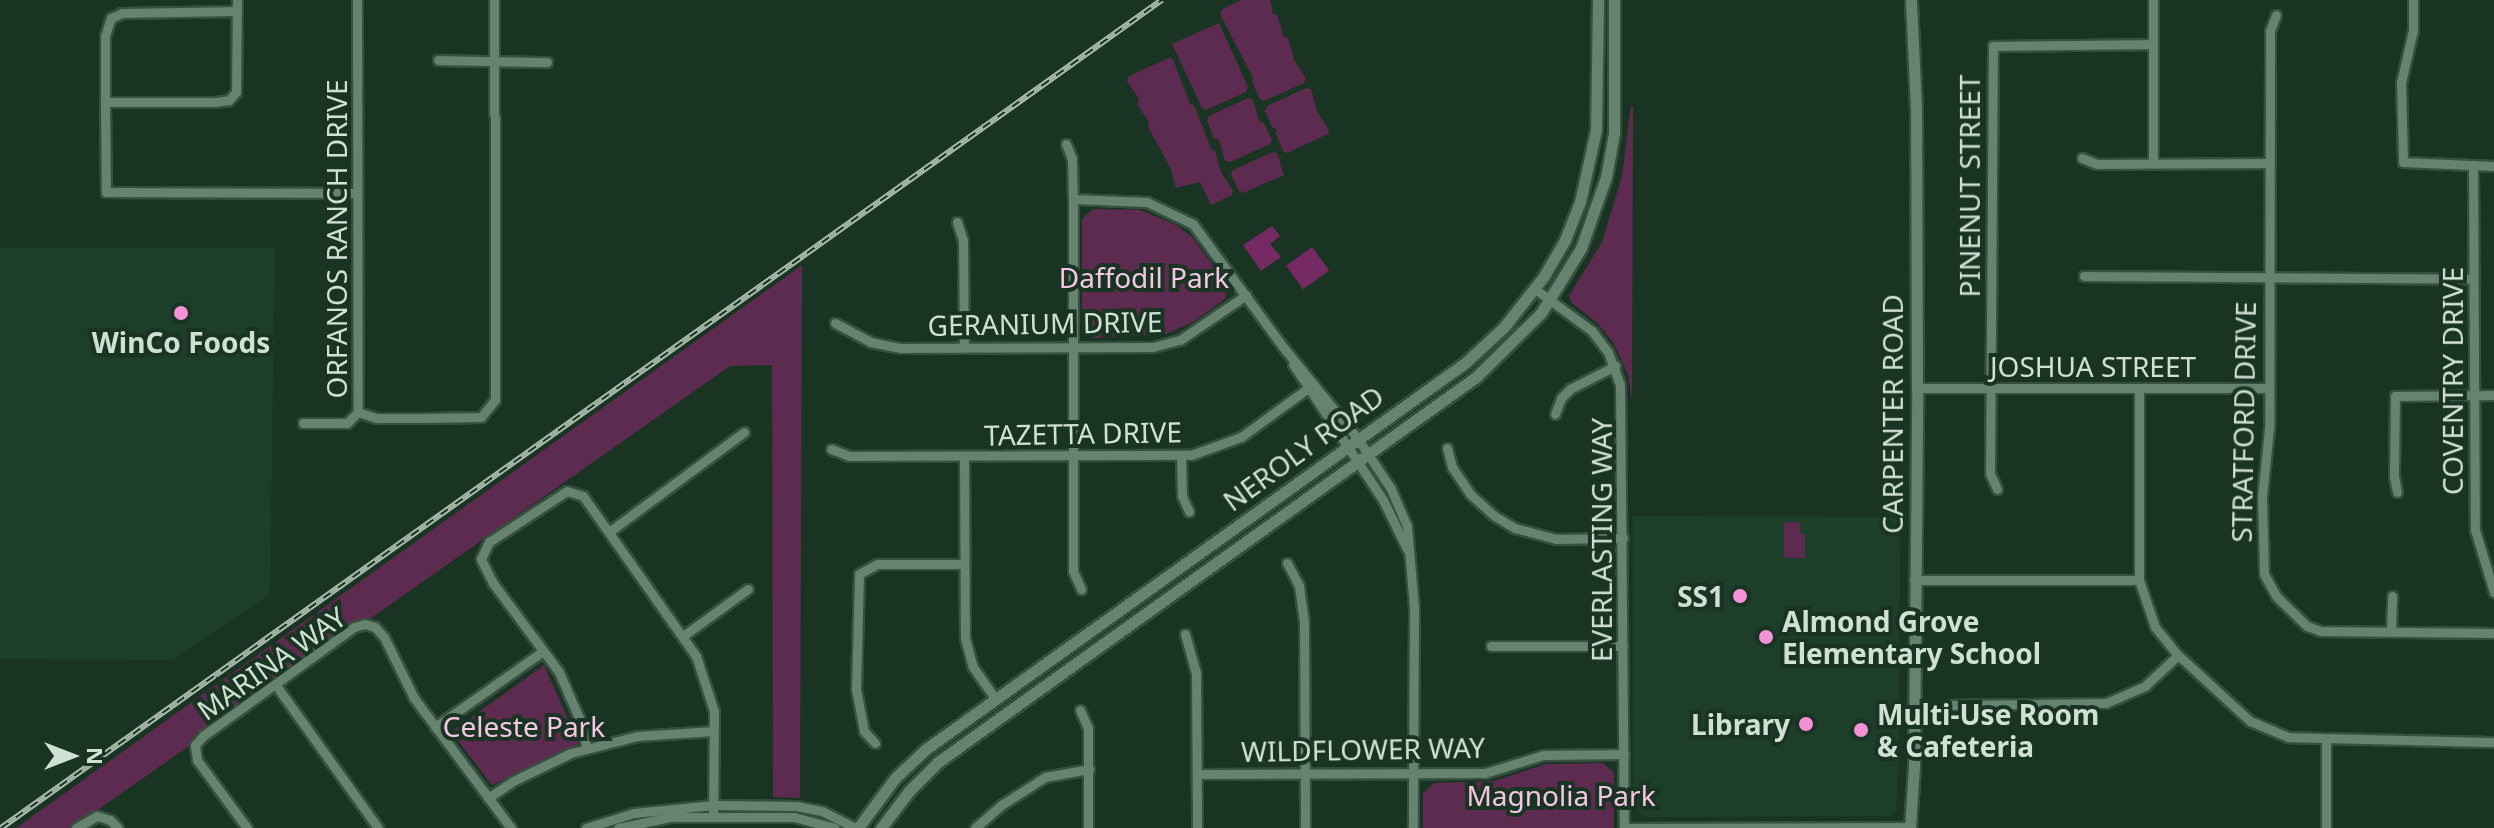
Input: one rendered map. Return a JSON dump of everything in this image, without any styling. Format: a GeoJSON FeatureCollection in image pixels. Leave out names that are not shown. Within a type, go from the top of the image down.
{"type":"FeatureCollection","features":[{"type":"Feature","properties":{"kind":"street","name":"ORFANOS RANCH DRIVE"},"geometry":{"type":"LineString","coordinates":[[357,0],[358,412],[377,418],[481,417],[495,400],[494,0]]}},
{"type":"Feature","properties":{"kind":"street","name":"NEROLY ROAD"},"geometry":{"type":"LineString","coordinates":[[857,828],[895,778],[926,749],[1473,356],[1504,327],[1535,289],[1565,240],[1589,173],[1596,130],[1598,0]]}},
{"type":"Feature","properties":{"kind":"street","name":"NEROLY ROAD"},"geometry":{"type":"LineString","coordinates":[[881,828],[909,791],[938,762],[1476,377],[1516,339],[1550,300],[1581,248],[1609,166],[1614,133],[1614,0]]}},
{"type":"Feature","properties":{"kind":"street","name":"CARPENTER ROAD"},"geometry":{"type":"LineString","coordinates":[[1910,827],[1914,746],[1917,388],[1916,108],[1911,0]]}},
{"type":"Feature","properties":{"kind":"street"},"geometry":{"type":"LineString","coordinates":[[2153,0],[2153,163]]}},
{"type":"Feature","properties":{"kind":"street"},"geometry":{"type":"LineString","coordinates":[[2413,0],[2411,45],[2401,83],[2403,162],[2494,166]]}},
{"type":"Feature","properties":{"kind":"street"},"geometry":{"type":"LineString","coordinates":[[105,102],[229,100],[236,92],[237,6],[122,13],[111,18],[105,36],[105,102],[106,192],[357,193]]}},
{"type":"Feature","properties":{"kind":"street","name":"STRATFORD DRIVE"},"geometry":{"type":"LineString","coordinates":[[2276,15],[2270,31],[2269,388],[2262,523],[2264,574],[2269,587],[2307,626],[2321,631],[2494,633]]}},
{"type":"Feature","properties":{"kind":"street","name":"PINENUT STREET"},"geometry":{"type":"LineString","coordinates":[[1990,388],[1993,46],[2153,44]]}},
{"type":"Feature","properties":{"kind":"street"},"geometry":{"type":"LineString","coordinates":[[438,60],[547,62]]}},
{"type":"Feature","properties":{"kind":"street"},"geometry":{"type":"LineString","coordinates":[[1066,144],[1072,159],[1073,199],[1073,571],[1081,589]]}},
{"type":"Feature","properties":{"kind":"street"},"geometry":{"type":"LineString","coordinates":[[2082,158],[2097,164],[2269,163]]}},
{"type":"Feature","properties":{"kind":"street","name":"COVENTRY DRIVE"},"geometry":{"type":"LineString","coordinates":[[2473,165],[2475,530],[2494,592]]}},
{"type":"Feature","properties":{"kind":"street"},"geometry":{"type":"LineString","coordinates":[[1073,199],[1147,202],[1179,215],[1203,235],[1312,386],[1358,439],[1363,457],[1408,552],[1414,608],[1413,828]]}},
{"type":"Feature","properties":{"kind":"street"},"geometry":{"type":"LineString","coordinates":[[957,222],[963,240],[964,347]]}},
{"type":"Feature","properties":{"kind":"street"},"geometry":{"type":"LineString","coordinates":[[2084,276],[2268,275],[2473,279]]}},
{"type":"Feature","properties":{"kind":"street","name":"EVERLASTING WAY"},"geometry":{"type":"LineString","coordinates":[[1535,289],[1592,331],[1615,366],[1623,405],[1624,828]]}},
{"type":"Feature","properties":{"kind":"street","name":"GERANIUM DRIVE"},"geometry":{"type":"LineString","coordinates":[[835,323],[870,342],[890,347],[1167,345],[1197,331],[1246,295]]}},
{"type":"Feature","properties":{"kind":"street"},"geometry":{"type":"LineString","coordinates":[[1555,414],[1561,398],[1570,389],[1615,366]]}},
{"type":"Feature","properties":{"kind":"street"},"geometry":{"type":"LineString","coordinates":[[1312,386],[1347,447],[1363,457]]}},
{"type":"Feature","properties":{"kind":"street","name":"TAZETTA DRIVE"},"geometry":{"type":"LineString","coordinates":[[831,449],[849,456],[1181,456],[1221,446],[1241,437],[1312,386]]}},
{"type":"Feature","properties":{"kind":"street","name":"JOSHUA STREET"},"geometry":{"type":"LineString","coordinates":[[1917,388],[2269,388]]}},
{"type":"Feature","properties":{"kind":"street"},"geometry":{"type":"LineString","coordinates":[[1990,388],[1990,473],[1997,489]]}},
{"type":"Feature","properties":{"kind":"street"},"geometry":{"type":"LineString","coordinates":[[2139,388],[2139,580],[2155,627],[2178,655],[2250,721],[2288,737],[2326,741],[2494,742]]}},
{"type":"Feature","properties":{"kind":"street"},"geometry":{"type":"LineString","coordinates":[[2397,492],[2394,476],[2395,396],[2494,395]]}},
{"type":"Feature","properties":{"kind":"street"},"geometry":{"type":"LineString","coordinates":[[303,423],[347,423],[358,412]]}},
{"type":"Feature","properties":{"kind":"street"},"geometry":{"type":"LineString","coordinates":[[609,532],[744,432]]}},
{"type":"Feature","properties":{"kind":"street"},"geometry":{"type":"LineString","coordinates":[[1447,448],[1452,467],[1470,494],[1493,515],[1515,528],[1556,539],[1623,538]]}},
{"type":"Feature","properties":{"kind":"street"},"geometry":{"type":"LineString","coordinates":[[1181,456],[1182,496],[1189,512]]}},
{"type":"Feature","properties":{"kind":"street"},"geometry":{"type":"LineString","coordinates":[[964,457],[965,638],[973,667],[995,699]]}},
{"type":"Feature","properties":{"kind":"street"},"geometry":{"type":"LineString","coordinates":[[587,749],[579,718],[559,672],[483,568],[481,559],[489,542],[557,495],[574,491],[583,496],[683,636],[706,682],[714,731],[713,817]]}},
{"type":"Feature","properties":{"kind":"street"},"geometry":{"type":"LineString","coordinates":[[1287,563],[1299,586],[1304,622],[1305,828]]}},
{"type":"Feature","properties":{"kind":"street"},"geometry":{"type":"LineString","coordinates":[[875,743],[864,731],[856,689],[859,574],[877,564],[964,564]]}},
{"type":"Feature","properties":{"kind":"street"},"geometry":{"type":"LineString","coordinates":[[1914,580],[2139,580]]}},
{"type":"Feature","properties":{"kind":"street"},"geometry":{"type":"LineString","coordinates":[[683,636],[748,589]]}},
{"type":"Feature","properties":{"kind":"street"},"geometry":{"type":"LineString","coordinates":[[2391,632],[2392,596]]}},
{"type":"Feature","properties":{"kind":"street","name":"MARINA WAY"},"geometry":{"type":"LineString","coordinates":[[247,828],[197,760],[195,745],[354,627],[371,625],[384,637],[401,676],[435,727],[511,828]]}},
{"type":"Feature","properties":{"kind":"street"},"geometry":{"type":"LineString","coordinates":[[1185,634],[1196,673],[1197,828]]}},
{"type":"Feature","properties":{"kind":"street"},"geometry":{"type":"LineString","coordinates":[[1491,646],[1623,646]]}},
{"type":"Feature","properties":{"kind":"street"},"geometry":{"type":"LineString","coordinates":[[435,727],[543,651]]}},
{"type":"Feature","properties":{"kind":"street"},"geometry":{"type":"LineString","coordinates":[[1950,705],[2106,703],[2145,686],[2178,655]]}},
{"type":"Feature","properties":{"kind":"street"},"geometry":{"type":"LineString","coordinates":[[275,684],[378,828]]}},
{"type":"Feature","properties":{"kind":"street"},"geometry":{"type":"LineString","coordinates":[[1080,710],[1088,728],[1088,828]]}},
{"type":"Feature","properties":{"kind":"street"},"geometry":{"type":"LineString","coordinates":[[488,798],[513,781],[587,749],[637,736],[714,731]]}},
{"type":"Feature","properties":{"kind":"street"},"geometry":{"type":"LineString","coordinates":[[2326,741],[2326,828]]}},
{"type":"Feature","properties":{"kind":"street","name":"WILDFLOWER WAY"},"geometry":{"type":"LineString","coordinates":[[1197,774],[1485,773],[1543,755],[1624,754]]}},
{"type":"Feature","properties":{"kind":"street"},"geometry":{"type":"LineString","coordinates":[[975,828],[1003,804],[1045,777],[1089,769]]}},
{"type":"Feature","properties":{"kind":"street"},"geometry":{"type":"LineString","coordinates":[[586,828],[634,813],[714,805],[796,806],[822,811],[857,828]]}},
{"type":"Feature","properties":{"kind":"street"},"geometry":{"type":"LineString","coordinates":[[76,828],[97,816],[110,820],[118,828]]}},
{"type":"Feature","properties":{"kind":"street"},"geometry":{"type":"LineString","coordinates":[[618,828],[670,817],[794,817],[835,828]]}},
{"type":"Feature","properties":{"kind":"street"},"geometry":{"type":"LineString","coordinates":[[1624,828],[1910,827]]}},
{"type":"Feature","properties":{"kind":"shaded area"},"geometry":{"type":"Polygon","coordinates":[[[1272,226],[1280,236],[1270,244],[1281,257],[1261,271],[1243,245],[1272,226]]]}},
{"type":"Feature","properties":{"kind":"shaded area"},"geometry":{"type":"Polygon","coordinates":[[[1312,247],[1329,270],[1303,289],[1286,266],[1312,247]]]}},
{"type":"Feature","properties":{"kind":"shaded area"},"geometry":{"type":"Polygon","coordinates":[[[0,248],[275,248],[270,594],[173,660],[0,659],[0,248]]]}},
{"type":"Feature","properties":{"kind":"shaded area","name":"Almond Grove Elementary School"},"geometry":{"type":"Polygon","coordinates":[[[1633,516],[1900,517],[1899,757],[1896,810],[1890,816],[1644,817],[1633,807],[1633,516]]]}},
{"type":"Feature","properties":{"kind":"green space"},"geometry":{"type":"Polygon","coordinates":[[[1241,0],[1270,0],[1273,14],[1277,15],[1284,37],[1288,38],[1294,60],[1306,78],[1304,83],[1264,101],[1260,99],[1253,78],[1220,14],[1222,9],[1241,0]]]}},
{"type":"Feature","properties":{"kind":"green space"},"geometry":{"type":"Polygon","coordinates":[[[1219,23],[1248,87],[1246,92],[1206,110],[1202,108],[1172,44],[1219,23]]]}},
{"type":"Feature","properties":{"kind":"green space"},"geometry":{"type":"Polygon","coordinates":[[[1173,59],[1190,104],[1194,105],[1221,172],[1233,191],[1232,195],[1211,205],[1200,182],[1176,188],[1170,167],[1137,104],[1139,99],[1127,81],[1129,76],[1173,59]]]}},
{"type":"Feature","properties":{"kind":"green space"},"geometry":{"type":"Polygon","coordinates":[[[1306,88],[1311,89],[1328,134],[1287,153],[1283,151],[1277,130],[1272,127],[1265,111],[1267,106],[1306,88]]]}},
{"type":"Feature","properties":{"kind":"green space"},"geometry":{"type":"Polygon","coordinates":[[[1248,98],[1253,100],[1259,121],[1264,123],[1272,140],[1270,144],[1230,162],[1225,161],[1219,140],[1214,138],[1207,121],[1209,116],[1248,98]]]}},
{"type":"Feature","properties":{"kind":"green space"},"geometry":{"type":"Polygon","coordinates":[[[1631,106],[1632,401],[1628,374],[1613,342],[1597,323],[1572,303],[1569,296],[1602,242],[1622,176],[1631,106]]]}},
{"type":"Feature","properties":{"kind":"green space"},"geometry":{"type":"Polygon","coordinates":[[[1277,153],[1284,175],[1243,193],[1239,191],[1231,175],[1233,170],[1277,153]]]}},
{"type":"Feature","properties":{"kind":"green space","name":"Daffodil Park"},"geometry":{"type":"Polygon","coordinates":[[[1093,209],[1140,210],[1176,225],[1192,237],[1227,284],[1225,299],[1193,322],[1166,334],[1093,338],[1082,327],[1082,219],[1093,209]]]}},
{"type":"Feature","properties":{"kind":"green space"},"geometry":{"type":"Polygon","coordinates":[[[802,265],[800,798],[773,797],[772,365],[730,366],[72,828],[16,828],[802,265]]]}},
{"type":"Feature","properties":{"kind":"green space"},"geometry":{"type":"Polygon","coordinates":[[[1784,522],[1800,522],[1800,534],[1805,534],[1805,558],[1784,558],[1784,522]]]}},
{"type":"Feature","properties":{"kind":"green space","name":"Celeste Park"},"geometry":{"type":"Polygon","coordinates":[[[544,665],[579,744],[492,785],[451,732],[544,665]]]}},
{"type":"Feature","properties":{"kind":"green space","name":"Magnolia Park"},"geometry":{"type":"Polygon","coordinates":[[[1603,763],[1614,773],[1614,828],[1423,828],[1423,793],[1434,783],[1495,781],[1545,764],[1603,763]]]}},
{"type":"Feature","properties":{"kind":"railway"},"geometry":{"type":"LineString","coordinates":[[1,828],[1162,0]]}},
{"type":"Feature","properties":{"kind":"place","name":"WinCo Foods"},"geometry":{"type":"Point","coordinates":[181,313]}},
{"type":"Feature","properties":{"kind":"place","name":"SS1"},"geometry":{"type":"Point","coordinates":[1740,596]}},
{"type":"Feature","properties":{"kind":"place","name":"Almond Grove Elementary School"},"geometry":{"type":"Point","coordinates":[1766,637]}},
{"type":"Feature","properties":{"kind":"place","name":"Library"},"geometry":{"type":"Point","coordinates":[1806,724]}},
{"type":"Feature","properties":{"kind":"place","name":"Multi-Use Room & Cafeteria"},"geometry":{"type":"Point","coordinates":[1861,730]}}]}
